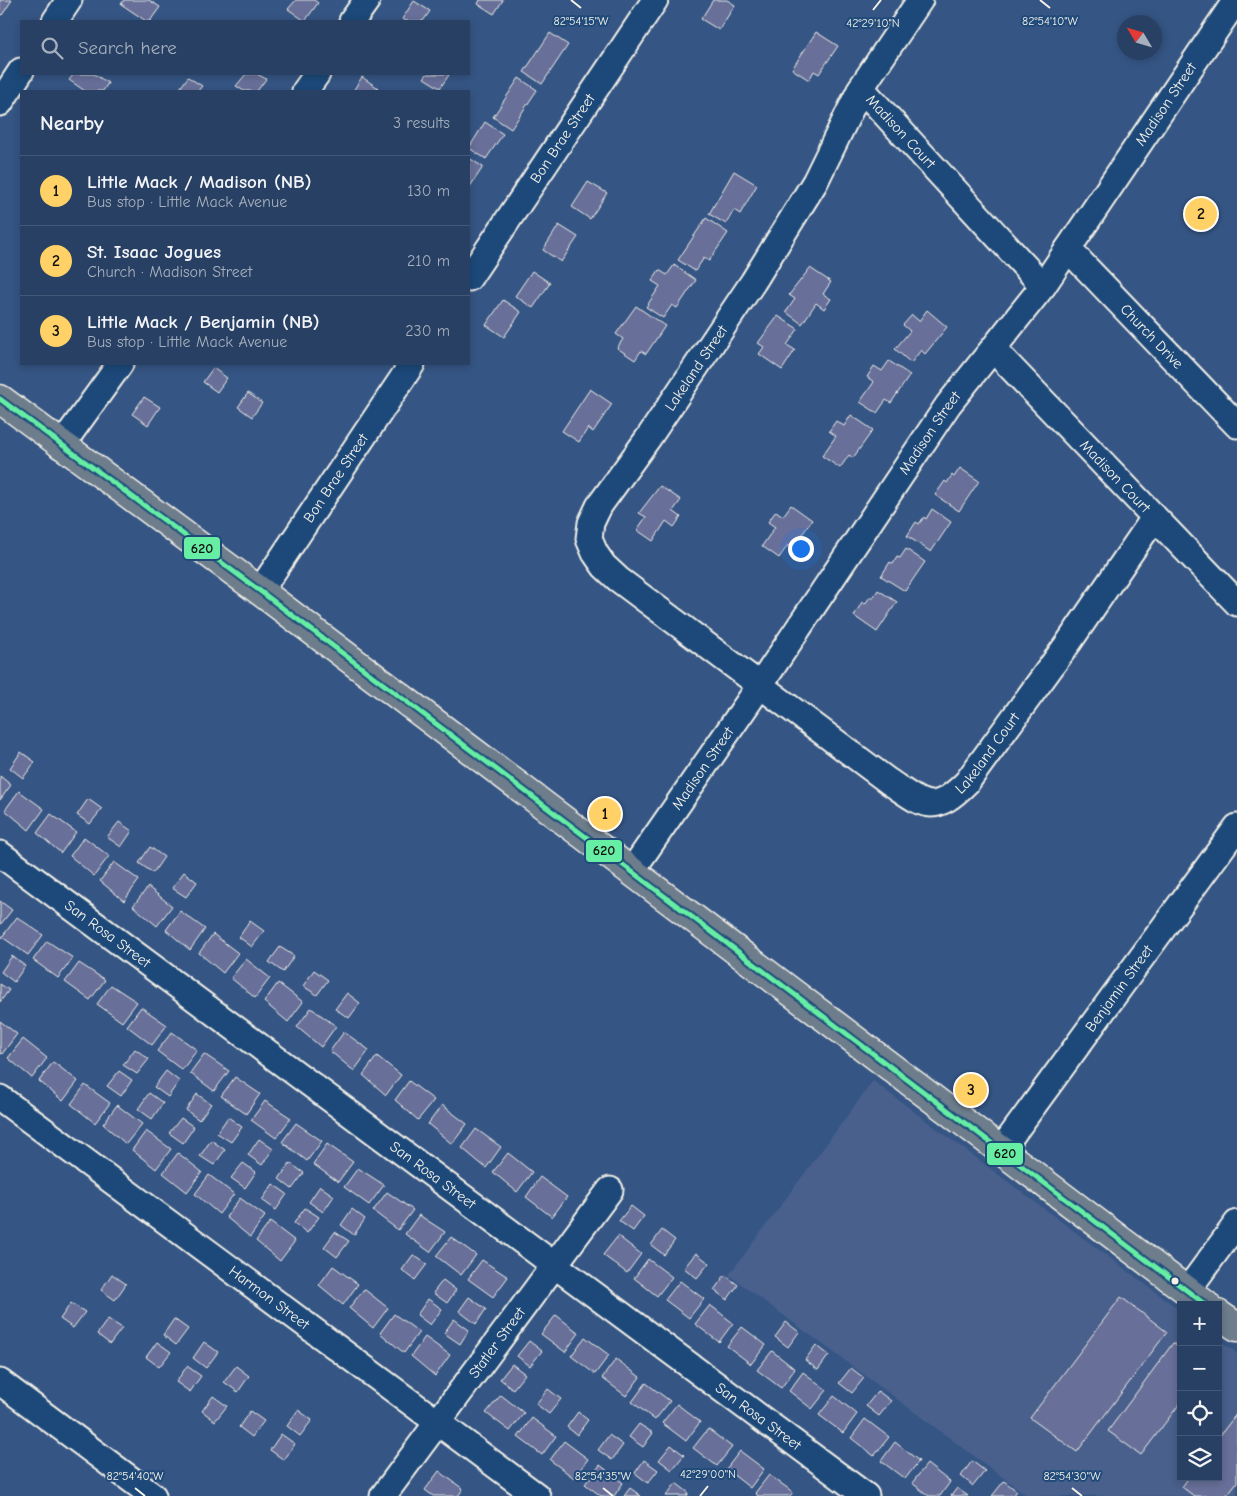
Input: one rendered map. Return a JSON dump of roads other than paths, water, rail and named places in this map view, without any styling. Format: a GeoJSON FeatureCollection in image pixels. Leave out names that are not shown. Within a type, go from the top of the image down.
{"type":"FeatureCollection","features":[{"type":"Feature","properties":{"kind":"main road"},"geometry":{"type":"LineString","coordinates":[[0,399],[61,446],[260,591],[1197,1298]]}},
{"type":"Feature","properties":{"kind":"main road"},"geometry":{"type":"LineString","coordinates":[[1222,1317],[1237,1327]]}},
{"type":"Feature","properties":{"kind":"street"},"geometry":{"type":"LineString","coordinates":[[56,20],[69,0]]}},
{"type":"Feature","properties":{"kind":"street"},"geometry":{"type":"LineString","coordinates":[[353,20],[366,0]]}},
{"type":"Feature","properties":{"kind":"street","name":"Bon Brae Street"},"geometry":{"type":"LineString","coordinates":[[470,277],[655,0]]}},
{"type":"Feature","properties":{"kind":"street","name":"Lakeland Street"},"geometry":{"type":"LineString","coordinates":[[759,686],[656,609],[604,566],[595,553],[589,539],[591,524],[599,506],[649,437],[753,282],[815,182],[861,88],[920,0]]}},
{"type":"Feature","properties":{"kind":"street","name":"Madison Street"},"geometry":{"type":"LineString","coordinates":[[631,872],[948,405],[994,350],[1043,286],[1236,0]]}},
{"type":"Feature","properties":{"kind":"street"},"geometry":{"type":"LineString","coordinates":[[0,103],[20,73]]}},
{"type":"Feature","properties":{"kind":"street"},"geometry":{"type":"LineString","coordinates":[[306,90],[316,75]]}},
{"type":"Feature","properties":{"kind":"street","name":"Madison Court"},"geometry":{"type":"LineString","coordinates":[[861,88],[1043,286]]}},
{"type":"Feature","properties":{"kind":"street","name":"Church Drive"},"geometry":{"type":"LineString","coordinates":[[1068,249],[1237,425]]}},
{"type":"Feature","properties":{"kind":"street","name":"Madison Court"},"geometry":{"type":"LineString","coordinates":[[994,350],[1237,603]]}},
{"type":"Feature","properties":{"kind":"street"},"geometry":{"type":"LineString","coordinates":[[61,446],[119,365]]}},
{"type":"Feature","properties":{"kind":"street","name":"Bon Brae Street"},"geometry":{"type":"LineString","coordinates":[[260,591],[411,365]]}},
{"type":"Feature","properties":{"kind":"street","name":"Lakeland Court"},"geometry":{"type":"LineString","coordinates":[[759,686],[918,801],[940,805],[953,796],[967,782],[1069,642],[1154,518]]}},
{"type":"Feature","properties":{"kind":"street","name":"Benjamin Street"},"geometry":{"type":"LineString","coordinates":[[1001,1150],[1237,827]]}},
{"type":"Feature","properties":{"kind":"street","name":"San Rosa Street"},"geometry":{"type":"LineString","coordinates":[[0,854],[866,1496]]}},
{"type":"Feature","properties":{"kind":"street","name":"Harmon Street"},"geometry":{"type":"LineString","coordinates":[[0,1098],[537,1496]]}},
{"type":"Feature","properties":{"kind":"street","name":"Statler Street"},"geometry":{"type":"LineString","coordinates":[[383,1496],[610,1190]]}},
{"type":"Feature","properties":{"kind":"street"},"geometry":{"type":"LineString","coordinates":[[1197,1298],[1237,1222]]}},
{"type":"Feature","properties":{"kind":"street"},"geometry":{"type":"LineString","coordinates":[[0,1382],[153,1496]]}},
{"type":"Feature","properties":{"kind":"place","name":"St. Isaac Jogues"},"geometry":{"type":"Point","coordinates":[1201,214]}},
{"type":"Feature","properties":{"kind":"place","name":"Little Mack / Madison (NB)"},"geometry":{"type":"Point","coordinates":[605,814]}},
{"type":"Feature","properties":{"kind":"place","name":"Little Mack / Benjamin (NB)"},"geometry":{"type":"Point","coordinates":[971,1090]}}]}
